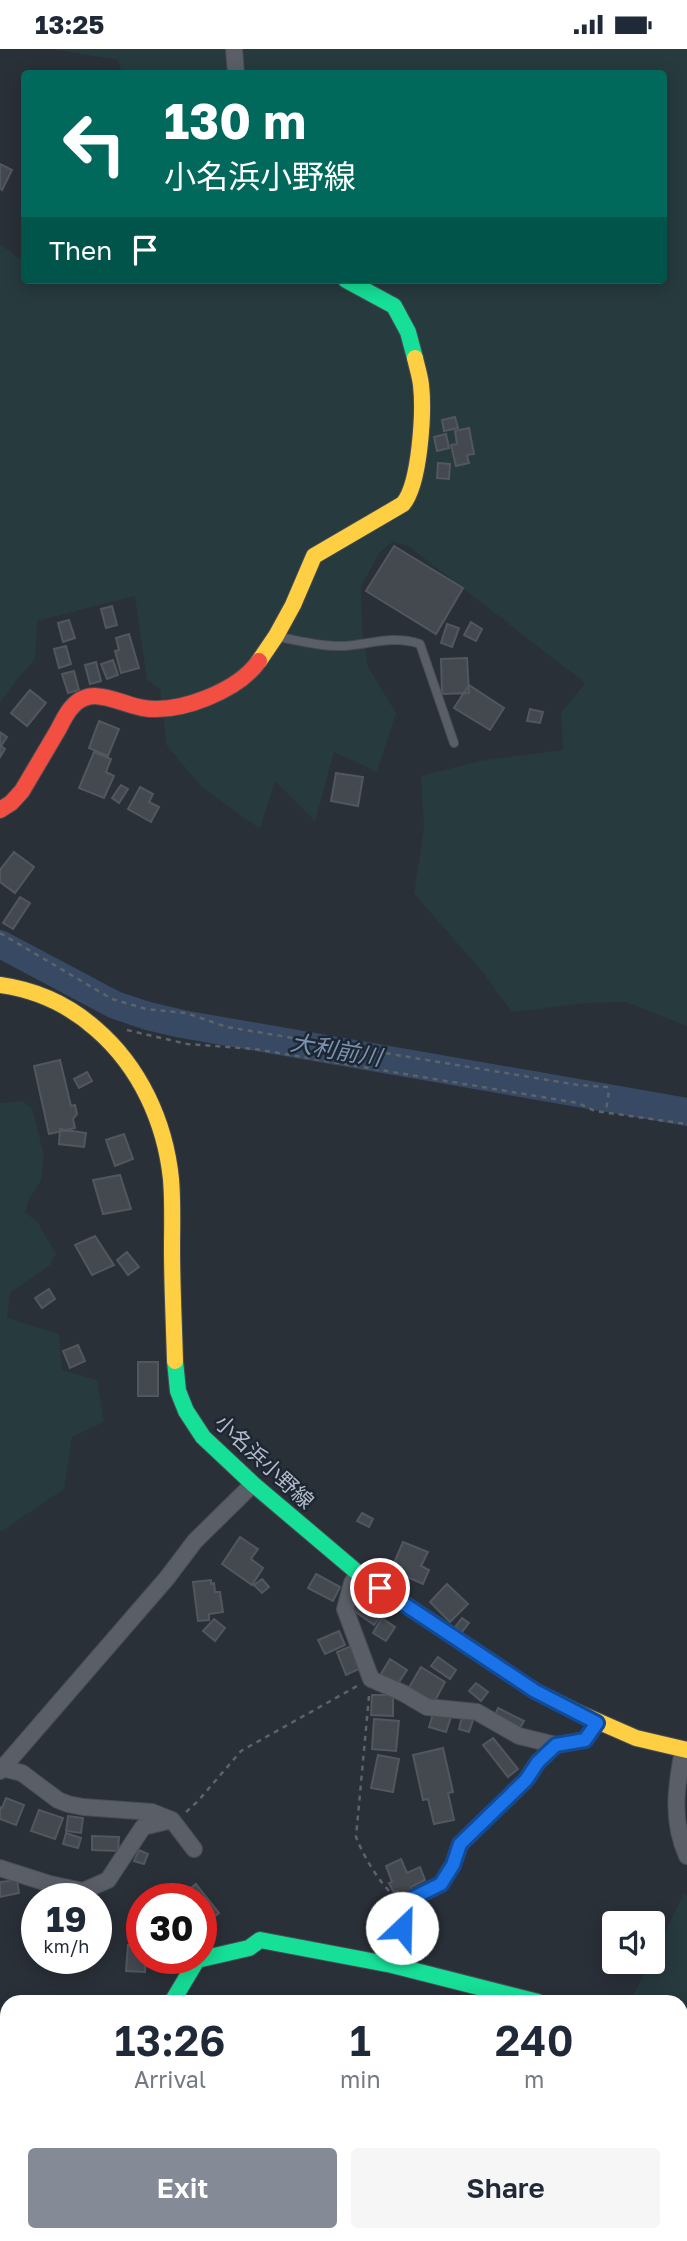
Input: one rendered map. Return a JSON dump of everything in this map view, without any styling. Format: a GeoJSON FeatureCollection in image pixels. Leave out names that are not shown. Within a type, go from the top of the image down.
{"type":"FeatureCollection","features":[{"type":"Feature","properties":{"kind":"street"},"geometry":{"type":"LineString","coordinates":[[234,49],[236,70]]}},
{"type":"Feature","properties":{"kind":"street"},"geometry":{"type":"LineString","coordinates":[[0,810],[12,803],[22,791],[72,706],[79,701],[100,695],[153,709],[183,706],[205,699],[251,672],[276,636],[314,556],[403,504],[409,497],[417,461],[422,415],[421,383],[408,333],[394,306],[353,284]]}},
{"type":"Feature","properties":{"kind":"street","name":"小名浜小野線"},"geometry":{"type":"LineString","coordinates":[[0,985],[39,994],[76,1013],[108,1038],[133,1068],[152,1104],[164,1138],[171,1178],[175,1366],[178,1391],[186,1411],[203,1437],[253,1484],[358,1573],[535,1691],[597,1723],[636,1738],[685,1750]]}},
{"type":"Feature","properties":{"kind":"street"},"geometry":{"type":"LineString","coordinates":[[1,1769],[167,1578],[195,1541],[253,1484]]}},
{"type":"Feature","properties":{"kind":"street"},"geometry":{"type":"LineString","coordinates":[[358,1573],[352,1583],[345,1609],[371,1679],[427,1707],[477,1712],[519,1736],[556,1745],[585,1740],[597,1723]]}},
{"type":"Feature","properties":{"kind":"street"},"geometry":{"type":"LineString","coordinates":[[393,1965],[407,1909],[415,1897],[441,1884],[453,1865],[460,1844],[526,1780],[538,1762],[556,1745]]}},
{"type":"Feature","properties":{"kind":"street"},"geometry":{"type":"LineString","coordinates":[[685,1750],[675,1793],[679,1839],[687,1856]]}},
{"type":"Feature","properties":{"kind":"street"},"geometry":{"type":"LineString","coordinates":[[1,1769],[22,1773],[58,1800],[68,1804],[152,1812],[172,1820],[194,1849]]}},
{"type":"Feature","properties":{"kind":"street"},"geometry":{"type":"LineString","coordinates":[[0,1868],[83,1891],[108,1879],[143,1827],[172,1820]]}},
{"type":"Feature","properties":{"kind":"street"},"geometry":{"type":"LineString","coordinates":[[177,1995],[197,1960],[249,1948],[260,1940],[393,1965],[511,1995]]}},
{"type":"Feature","properties":{"kind":"lane"},"geometry":{"type":"LineString","coordinates":[[276,636],[317,645],[345,646],[405,639],[421,644],[454,743]]}},
{"type":"Feature","properties":{"kind":"path"},"geometry":{"type":"LineString","coordinates":[[0,933],[112,999],[146,1009],[186,1013],[227,1027],[578,1085],[607,1087],[609,1090],[606,1110]]}},
{"type":"Feature","properties":{"kind":"path"},"geometry":{"type":"LineString","coordinates":[[108,1038],[120,1030],[132,1030],[187,1044],[268,1052],[578,1103],[594,1111],[606,1110],[687,1124]]}},
{"type":"Feature","properties":{"kind":"path"},"geometry":{"type":"LineString","coordinates":[[172,1820],[198,1801],[240,1751],[371,1679]]}},
{"type":"Feature","properties":{"kind":"path"},"geometry":{"type":"LineString","coordinates":[[371,1679],[356,1837],[388,1891],[407,1909]]}},
{"type":"Feature","properties":{"kind":"green space"},"geometry":{"type":"Polygon","coordinates":[[[51,49],[687,49],[687,1026],[626,1002],[586,1003],[512,1012],[484,974],[414,893],[424,828],[421,776],[480,761],[563,750],[561,713],[585,683],[407,545],[392,542],[379,553],[361,587],[362,630],[368,667],[396,713],[377,772],[334,752],[315,821],[275,781],[260,829],[203,788],[167,746],[160,689],[147,680],[135,596],[37,621],[35,659],[0,703],[0,244],[21,260],[21,284],[667,284],[667,70],[121,70],[118,60],[51,49]]]}},
{"type":"Feature","properties":{"kind":"green space"},"geometry":{"type":"Polygon","coordinates":[[[23,1101],[32,1109],[44,1155],[41,1180],[25,1212],[38,1223],[56,1254],[50,1265],[10,1293],[7,1318],[59,1334],[62,1370],[97,1380],[104,1422],[72,1437],[64,1489],[0,1532],[0,1103],[23,1101]]]}},
{"type":"Feature","properties":{"kind":"green space"},"geometry":{"type":"Polygon","coordinates":[[[684,1893],[687,1896],[687,1995],[634,1995],[644,1974],[665,1974],[665,1932],[684,1893]]]}},
{"type":"Feature","properties":{"kind":"building"},"geometry":{"type":"Polygon","coordinates":[[[0,164],[12,170],[2,190],[0,188],[0,164]]]}},
{"type":"Feature","properties":{"kind":"building"},"geometry":{"type":"Polygon","coordinates":[[[455,417],[458,428],[444,431],[442,420],[455,417]]]}},
{"type":"Feature","properties":{"kind":"building"},"geometry":{"type":"Polygon","coordinates":[[[469,428],[474,454],[467,455],[469,463],[456,466],[451,445],[457,444],[455,431],[469,428]]]}},
{"type":"Feature","properties":{"kind":"building"},"geometry":{"type":"Polygon","coordinates":[[[446,434],[449,448],[437,451],[434,437],[446,434]]]}},
{"type":"Feature","properties":{"kind":"building"},"geometry":{"type":"Polygon","coordinates":[[[438,463],[450,464],[449,479],[437,478],[438,463]]]}},
{"type":"Feature","properties":{"kind":"building"},"geometry":{"type":"Polygon","coordinates":[[[394,546],[463,588],[436,634],[366,591],[394,546]]]}},
{"type":"Feature","properties":{"kind":"building"},"geometry":{"type":"Polygon","coordinates":[[[112,606],[117,625],[106,628],[101,609],[112,606]]]}},
{"type":"Feature","properties":{"kind":"building"},"geometry":{"type":"Polygon","coordinates":[[[69,620],[75,638],[63,642],[58,623],[69,620]]]}},
{"type":"Feature","properties":{"kind":"building"},"geometry":{"type":"Polygon","coordinates":[[[471,622],[482,629],[476,641],[464,635],[471,622]]]}},
{"type":"Feature","properties":{"kind":"building"},"geometry":{"type":"Polygon","coordinates":[[[447,624],[459,628],[452,647],[441,643],[447,624]]]}},
{"type":"Feature","properties":{"kind":"building"},"geometry":{"type":"Polygon","coordinates":[[[129,634],[139,668],[121,673],[115,651],[119,650],[116,638],[129,634]]]}},
{"type":"Feature","properties":{"kind":"building"},"geometry":{"type":"Polygon","coordinates":[[[66,646],[71,664],[59,668],[54,649],[66,646]]]}},
{"type":"Feature","properties":{"kind":"building"},"geometry":{"type":"Polygon","coordinates":[[[467,658],[469,693],[442,694],[441,659],[467,658]]]}},
{"type":"Feature","properties":{"kind":"building"},"geometry":{"type":"Polygon","coordinates":[[[113,660],[118,675],[107,679],[101,664],[113,660]]]}},
{"type":"Feature","properties":{"kind":"building"},"geometry":{"type":"Polygon","coordinates":[[[96,662],[101,681],[90,684],[85,665],[96,662]]]}},
{"type":"Feature","properties":{"kind":"building"},"geometry":{"type":"Polygon","coordinates":[[[74,671],[79,690],[68,693],[62,674],[74,671]]]}},
{"type":"Feature","properties":{"kind":"building"},"geometry":{"type":"Polygon","coordinates":[[[469,685],[504,708],[490,730],[454,708],[469,685]]]}},
{"type":"Feature","properties":{"kind":"building"},"geometry":{"type":"Polygon","coordinates":[[[30,690],[46,703],[27,726],[11,713],[30,690]]]}},
{"type":"Feature","properties":{"kind":"building"},"geometry":{"type":"Polygon","coordinates":[[[530,709],[543,712],[540,723],[527,721],[530,709]]]}},
{"type":"Feature","properties":{"kind":"building"},"geometry":{"type":"Polygon","coordinates":[[[99,721],[119,729],[108,756],[89,748],[99,721]]]}},
{"type":"Feature","properties":{"kind":"building"},"geometry":{"type":"Polygon","coordinates":[[[0,732],[7,737],[1,746],[5,749],[0,757],[0,732]]]}},
{"type":"Feature","properties":{"kind":"building"},"geometry":{"type":"Polygon","coordinates":[[[94,752],[111,759],[106,772],[114,776],[104,798],[79,788],[94,752]]]}},
{"type":"Feature","properties":{"kind":"building"},"geometry":{"type":"Polygon","coordinates":[[[336,773],[363,777],[358,806],[331,801],[336,773]]]}},
{"type":"Feature","properties":{"kind":"building"},"geometry":{"type":"Polygon","coordinates":[[[121,785],[128,789],[119,803],[112,798],[121,785]]]}},
{"type":"Feature","properties":{"kind":"building"},"geometry":{"type":"Polygon","coordinates":[[[140,787],[153,794],[149,802],[159,807],[151,822],[128,809],[140,787]]]}},
{"type":"Feature","properties":{"kind":"building"},"geometry":{"type":"Polygon","coordinates":[[[14,852],[34,867],[15,893],[0,882],[0,870],[14,852]]]}},
{"type":"Feature","properties":{"kind":"building"},"geometry":{"type":"Polygon","coordinates":[[[20,897],[30,903],[13,929],[3,923],[20,897]]]}},
{"type":"Feature","properties":{"kind":"building"},"geometry":{"type":"Polygon","coordinates":[[[60,1060],[71,1106],[75,1105],[77,1114],[73,1119],[75,1128],[49,1134],[34,1066],[60,1060]]]}},
{"type":"Feature","properties":{"kind":"building"},"geometry":{"type":"Polygon","coordinates":[[[87,1072],[92,1081],[79,1088],[74,1079],[87,1072]]]}},
{"type":"Feature","properties":{"kind":"building"},"geometry":{"type":"Polygon","coordinates":[[[60,1129],[86,1133],[84,1147],[59,1144],[60,1129]]]}},
{"type":"Feature","properties":{"kind":"building"},"geometry":{"type":"Polygon","coordinates":[[[124,1134],[133,1159],[115,1166],[106,1140],[124,1134]]]}},
{"type":"Feature","properties":{"kind":"building"},"geometry":{"type":"Polygon","coordinates":[[[120,1175],[131,1209],[103,1214],[93,1180],[120,1175]]]}},
{"type":"Feature","properties":{"kind":"building"},"geometry":{"type":"Polygon","coordinates":[[[95,1236],[114,1265],[92,1275],[75,1245],[95,1236]]]}},
{"type":"Feature","properties":{"kind":"building"},"geometry":{"type":"Polygon","coordinates":[[[127,1252],[139,1267],[128,1275],[117,1260],[127,1252]]]}},
{"type":"Feature","properties":{"kind":"building"},"geometry":{"type":"Polygon","coordinates":[[[49,1289],[55,1299],[42,1308],[35,1298],[49,1289]]]}},
{"type":"Feature","properties":{"kind":"building"},"geometry":{"type":"Polygon","coordinates":[[[78,1345],[85,1361],[70,1368],[63,1351],[78,1345]]]}},
{"type":"Feature","properties":{"kind":"building"},"geometry":{"type":"Polygon","coordinates":[[[138,1362],[158,1362],[158,1396],[138,1396],[138,1362]]]}},
{"type":"Feature","properties":{"kind":"building"},"geometry":{"type":"Polygon","coordinates":[[[362,1513],[373,1519],[369,1527],[357,1521],[362,1513]]]}},
{"type":"Feature","properties":{"kind":"building"},"geometry":{"type":"Polygon","coordinates":[[[240,1537],[258,1549],[251,1559],[263,1568],[252,1585],[222,1564],[240,1537]]]}},
{"type":"Feature","properties":{"kind":"building"},"geometry":{"type":"Polygon","coordinates":[[[403,1542],[428,1552],[421,1566],[429,1570],[423,1584],[405,1576],[401,1585],[387,1579],[403,1542]]]}},
{"type":"Feature","properties":{"kind":"building"},"geometry":{"type":"Polygon","coordinates":[[[316,1574],[340,1587],[333,1601],[308,1588],[316,1574]]]}},
{"type":"Feature","properties":{"kind":"building"},"geometry":{"type":"Polygon","coordinates":[[[262,1579],[269,1587],[262,1593],[254,1585],[262,1579]]]}},
{"type":"Feature","properties":{"kind":"building"},"geometry":{"type":"Polygon","coordinates":[[[211,1580],[215,1592],[220,1592],[223,1612],[209,1614],[209,1620],[198,1621],[193,1582],[211,1580]]]}},
{"type":"Feature","properties":{"kind":"building"},"geometry":{"type":"Polygon","coordinates":[[[447,1584],[468,1604],[450,1622],[430,1602],[447,1584]]]}},
{"type":"Feature","properties":{"kind":"building"},"geometry":{"type":"Polygon","coordinates":[[[356,1599],[381,1616],[374,1625],[350,1608],[356,1599]]]}},
{"type":"Feature","properties":{"kind":"building"},"geometry":{"type":"Polygon","coordinates":[[[382,1618],[395,1627],[386,1641],[373,1633],[382,1618]]]}},
{"type":"Feature","properties":{"kind":"building"},"geometry":{"type":"Polygon","coordinates":[[[462,1618],[469,1623],[462,1632],[455,1627],[462,1618]]]}},
{"type":"Feature","properties":{"kind":"building"},"geometry":{"type":"Polygon","coordinates":[[[214,1619],[225,1628],[215,1641],[203,1631],[214,1619]]]}},
{"type":"Feature","properties":{"kind":"building"},"geometry":{"type":"Polygon","coordinates":[[[339,1631],[345,1645],[325,1654],[318,1640],[339,1631]]]}},
{"type":"Feature","properties":{"kind":"building"},"geometry":{"type":"Polygon","coordinates":[[[351,1646],[361,1668],[346,1675],[337,1652],[351,1646]]]}},
{"type":"Feature","properties":{"kind":"building"},"geometry":{"type":"Polygon","coordinates":[[[438,1657],[456,1670],[450,1679],[431,1666],[438,1657]]]}},
{"type":"Feature","properties":{"kind":"building"},"geometry":{"type":"Polygon","coordinates":[[[390,1659],[407,1670],[397,1685],[381,1674],[390,1659]]]}},
{"type":"Feature","properties":{"kind":"building"},"geometry":{"type":"Polygon","coordinates":[[[421,1667],[445,1682],[432,1706],[407,1691],[421,1667]]]}},
{"type":"Feature","properties":{"kind":"building"},"geometry":{"type":"Polygon","coordinates":[[[476,1683],[488,1692],[481,1701],[469,1691],[476,1683]]]}},
{"type":"Feature","properties":{"kind":"building"},"geometry":{"type":"Polygon","coordinates":[[[372,1695],[393,1695],[393,1716],[371,1715],[372,1695]]]}},
{"type":"Feature","properties":{"kind":"building"},"geometry":{"type":"Polygon","coordinates":[[[498,1708],[524,1721],[520,1728],[495,1715],[498,1708]]]}},
{"type":"Feature","properties":{"kind":"building"},"geometry":{"type":"Polygon","coordinates":[[[434,1711],[451,1717],[446,1732],[429,1727],[434,1711]]]}},
{"type":"Feature","properties":{"kind":"building"},"geometry":{"type":"Polygon","coordinates":[[[462,1717],[473,1720],[469,1732],[459,1729],[462,1717]]]}},
{"type":"Feature","properties":{"kind":"building"},"geometry":{"type":"Polygon","coordinates":[[[374,1719],[399,1721],[396,1751],[372,1749],[374,1719]]]}},
{"type":"Feature","properties":{"kind":"building"},"geometry":{"type":"Polygon","coordinates":[[[493,1738],[518,1769],[508,1777],[483,1745],[493,1738]]]}},
{"type":"Feature","properties":{"kind":"building"},"geometry":{"type":"Polygon","coordinates":[[[443,1748],[453,1792],[448,1793],[454,1820],[434,1824],[428,1799],[423,1800],[413,1755],[443,1748]]]}},
{"type":"Feature","properties":{"kind":"building"},"geometry":{"type":"Polygon","coordinates":[[[378,1755],[399,1759],[393,1792],[371,1788],[378,1755]]]}},
{"type":"Feature","properties":{"kind":"building"},"geometry":{"type":"Polygon","coordinates":[[[6,1798],[24,1805],[16,1825],[0,1819],[0,1807],[2,1808],[6,1798]]]}},
{"type":"Feature","properties":{"kind":"building"},"geometry":{"type":"Polygon","coordinates":[[[39,1810],[63,1818],[55,1839],[31,1831],[39,1810]]]}},
{"type":"Feature","properties":{"kind":"building"},"geometry":{"type":"Polygon","coordinates":[[[68,1816],[83,1818],[81,1833],[66,1831],[68,1816]]]}},
{"type":"Feature","properties":{"kind":"building"},"geometry":{"type":"Polygon","coordinates":[[[66,1833],[81,1838],[78,1848],[63,1844],[66,1833]]]}},
{"type":"Feature","properties":{"kind":"building"},"geometry":{"type":"Polygon","coordinates":[[[92,1836],[119,1837],[118,1851],[92,1850],[92,1836]]]}},
{"type":"Feature","properties":{"kind":"building"},"geometry":{"type":"Polygon","coordinates":[[[139,1850],[148,1854],[144,1864],[134,1861],[139,1850]]]}},
{"type":"Feature","properties":{"kind":"building"},"geometry":{"type":"Polygon","coordinates":[[[401,1859],[407,1873],[420,1867],[425,1880],[411,1887],[413,1892],[401,1898],[398,1891],[394,1893],[389,1883],[392,1882],[386,1866],[401,1859]]]}},
{"type":"Feature","properties":{"kind":"building"},"geometry":{"type":"Polygon","coordinates":[[[17,1880],[19,1893],[0,1897],[0,1882],[17,1880]]]}},
{"type":"Feature","properties":{"kind":"waterway","name":"大利前川"},"geometry":{"type":"LineString","coordinates":[[0,944],[115,1005],[148,1016],[687,1112]]}},
{"type":"Feature","properties":{"kind":"traffic: fast"},"geometry":{"type":"LineString","coordinates":[[353,284],[394,306],[408,332],[415,358]]}},
{"type":"Feature","properties":{"kind":"traffic: fast"},"geometry":{"type":"LineString","coordinates":[[175,1361],[178,1391],[186,1411],[203,1437],[253,1484],[358,1573],[535,1691],[579,1713]]}},
{"type":"Feature","properties":{"kind":"traffic: fast"},"geometry":{"type":"LineString","coordinates":[[176,1995],[197,1960],[249,1948],[260,1940],[392,1965],[510,1995]]}},
{"type":"Feature","properties":{"kind":"traffic: slow"},"geometry":{"type":"LineString","coordinates":[[259,661],[293,605],[314,556],[403,504],[409,494],[417,465],[422,412],[421,385],[415,358]]}},
{"type":"Feature","properties":{"kind":"traffic: slow"},"geometry":{"type":"LineString","coordinates":[[0,985],[51,1000],[86,1020],[125,1060],[148,1097],[163,1137],[171,1179],[175,1361]]}},
{"type":"Feature","properties":{"kind":"traffic: slow"},"geometry":{"type":"LineString","coordinates":[[579,1713],[636,1738],[687,1750]]}},
{"type":"Feature","properties":{"kind":"traffic: jam"},"geometry":{"type":"LineString","coordinates":[[0,810],[22,791],[68,712],[80,700],[106,697],[143,708],[157,709],[190,704],[223,691],[259,661]]}},
{"type":"Feature","properties":{"kind":"route"},"geometry":{"type":"LineString","coordinates":[[380,1588],[535,1691],[597,1723],[585,1740],[556,1745],[538,1762],[526,1780],[460,1844],[453,1865],[441,1884],[415,1897],[407,1909],[402,1928]]}}]}
